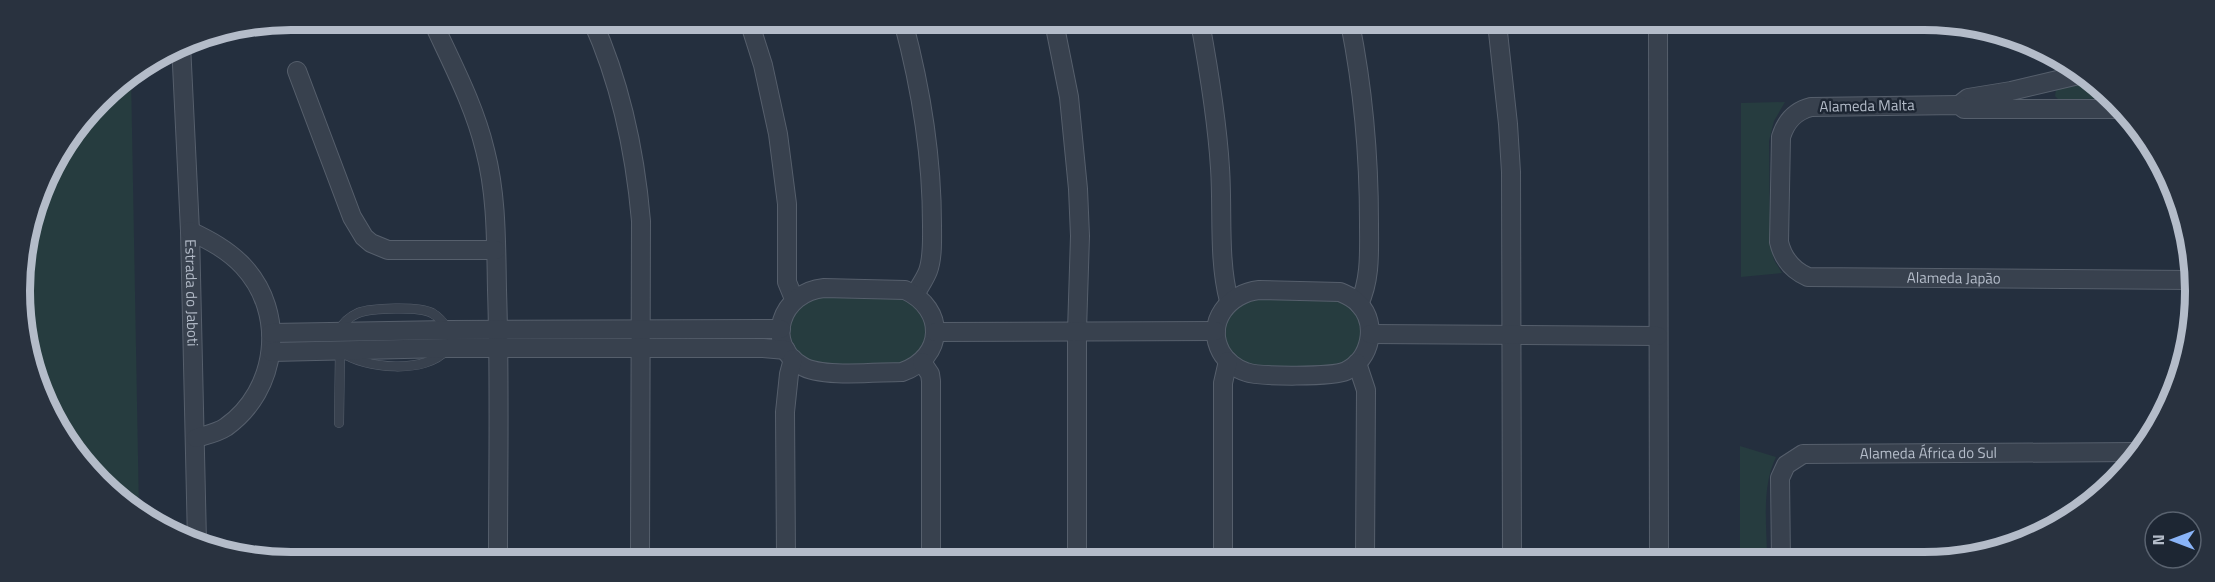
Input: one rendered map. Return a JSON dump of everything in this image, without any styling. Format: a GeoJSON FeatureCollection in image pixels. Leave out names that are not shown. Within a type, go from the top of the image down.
{"type":"FeatureCollection","features":[{"type":"Feature","properties":{"kind":"street"},"geometry":{"type":"LineString","coordinates":[[437,30],[470,101],[485,150],[494,196],[499,331],[498,552]]}},
{"type":"Feature","properties":{"kind":"street"},"geometry":{"type":"LineString","coordinates":[[596,30],[618,88],[633,150],[640,221],[640,552]]}},
{"type":"Feature","properties":{"kind":"street"},"geometry":{"type":"LineString","coordinates":[[752,30],[763,65],[778,134],[787,204],[787,282],[794,299]]}},
{"type":"Feature","properties":{"kind":"street"},"geometry":{"type":"LineString","coordinates":[[906,30],[923,115],[932,205],[932,245],[929,270],[915,295]]}},
{"type":"Feature","properties":{"kind":"street"},"geometry":{"type":"LineString","coordinates":[[1056,30],[1069,97],[1080,236],[1077,331],[1077,552]]}},
{"type":"Feature","properties":{"kind":"street"},"geometry":{"type":"LineString","coordinates":[[1201,30],[1215,117],[1220,166],[1224,281],[1230,301]]}},
{"type":"Feature","properties":{"kind":"street"},"geometry":{"type":"LineString","coordinates":[[1351,30],[1360,88],[1369,195],[1369,248],[1366,282],[1359,304]]}},
{"type":"Feature","properties":{"kind":"street"},"geometry":{"type":"LineString","coordinates":[[1498,30],[1511,163],[1512,552]]}},
{"type":"Feature","properties":{"kind":"street"},"geometry":{"type":"LineString","coordinates":[[1658,30],[1659,552]]}},
{"type":"Feature","properties":{"kind":"street","name":"Estrada do Jaboti"},"geometry":{"type":"LineString","coordinates":[[182,54],[190,231],[197,534]]}},
{"type":"Feature","properties":{"kind":"street"},"geometry":{"type":"LineString","coordinates":[[297,71],[352,217],[364,237],[371,243],[388,250],[496,250]]}},
{"type":"Feature","properties":{"kind":"street","name":"Alameda Malta"},"geometry":{"type":"LineString","coordinates":[[1780,199],[1781,137],[1787,123],[1798,112],[1811,106],[1959,105],[1968,99],[2073,77]]}},
{"type":"Feature","properties":{"kind":"street","name":"Alameda Malta"},"geometry":{"type":"LineString","coordinates":[[1959,105],[1964,109],[2111,108]]}},
{"type":"Feature","properties":{"kind":"street","name":"Alameda Japão"},"geometry":{"type":"LineString","coordinates":[[1780,199],[1779,242],[1781,250],[1789,264],[1808,277],[2184,280]]}},
{"type":"Feature","properties":{"kind":"street"},"geometry":{"type":"LineString","coordinates":[[190,231],[233,256],[253,278],[266,304],[272,352],[260,387],[244,410],[223,429],[196,438]]}},
{"type":"Feature","properties":{"kind":"street"},"geometry":{"type":"LineString","coordinates":[[272,352],[447,348],[499,350],[763,348],[789,355],[801,366],[821,372],[902,372],[922,362],[933,343],[935,332],[930,311],[915,295],[905,290],[824,288],[803,293],[794,299],[783,318],[781,329],[789,355],[785,412],[786,552]]}},
{"type":"Feature","properties":{"kind":"street"},"geometry":{"type":"LineString","coordinates":[[1259,290],[1340,292],[1359,304],[1369,323],[1370,334],[1364,355],[1357,363],[1338,374],[1257,374],[1236,368],[1221,352],[1216,331],[1222,310],[1239,295],[1259,290]]}},
{"type":"Feature","properties":{"kind":"street"},"geometry":{"type":"LineString","coordinates":[[271,333],[781,329]]}},
{"type":"Feature","properties":{"kind":"street"},"geometry":{"type":"LineString","coordinates":[[447,330],[447,348]]}},
{"type":"Feature","properties":{"kind":"street"},"geometry":{"type":"LineString","coordinates":[[935,332],[1216,331]]}},
{"type":"Feature","properties":{"kind":"street"},"geometry":{"type":"LineString","coordinates":[[338,332],[342,333],[346,339],[346,346],[340,351]]}},
{"type":"Feature","properties":{"kind":"street"},"geometry":{"type":"LineString","coordinates":[[1370,334],[1658,336]]}},
{"type":"Feature","properties":{"kind":"street"},"geometry":{"type":"LineString","coordinates":[[1223,552],[1223,383],[1228,361]]}},
{"type":"Feature","properties":{"kind":"street"},"geometry":{"type":"LineString","coordinates":[[922,362],[930,374],[931,381],[931,552]]}},
{"type":"Feature","properties":{"kind":"street"},"geometry":{"type":"LineString","coordinates":[[1357,363],[1366,390],[1365,552]]}},
{"type":"Feature","properties":{"kind":"street","name":"Alameda África do Sul"},"geometry":{"type":"LineString","coordinates":[[1780,552],[1779,528],[1782,471],[1791,460],[1803,454],[2129,452]]}},
{"type":"Feature","properties":{"kind":"lane"},"geometry":{"type":"LineString","coordinates":[[339,423],[340,351]]}},
{"type":"Feature","properties":{"kind":"green space"},"geometry":{"type":"Polygon","coordinates":[[[2082,83],[2100,98],[2059,100],[2055,96],[2056,90],[2082,83]]]}},
{"type":"Feature","properties":{"kind":"green space"},"geometry":{"type":"Polygon","coordinates":[[[131,85],[139,503],[106,476],[65,422],[50,391],[39,359],[32,325],[30,291],[35,240],[44,207],[57,176],[84,132],[106,106],[131,85]]]}},
{"type":"Feature","properties":{"kind":"green space"},"geometry":{"type":"Polygon","coordinates":[[[1785,102],[1774,121],[1769,141],[1770,243],[1774,260],[1782,273],[1741,277],[1741,103],[1785,102]]]}},
{"type":"Feature","properties":{"kind":"green space"},"geometry":{"type":"Polygon","coordinates":[[[815,297],[903,298],[912,303],[921,315],[926,330],[923,346],[916,355],[901,364],[813,363],[805,359],[794,346],[790,330],[794,314],[799,306],[815,297]]]}},
{"type":"Feature","properties":{"kind":"green space"},"geometry":{"type":"Polygon","coordinates":[[[1251,299],[1338,300],[1356,315],[1360,324],[1360,343],[1347,360],[1336,366],[1277,367],[1248,364],[1235,356],[1229,348],[1225,338],[1225,327],[1232,312],[1251,299]]]}},
{"type":"Feature","properties":{"kind":"green space"},"geometry":{"type":"Polygon","coordinates":[[[1740,446],[1776,457],[1768,481],[1767,552],[1740,552],[1740,446]]]}}]}
